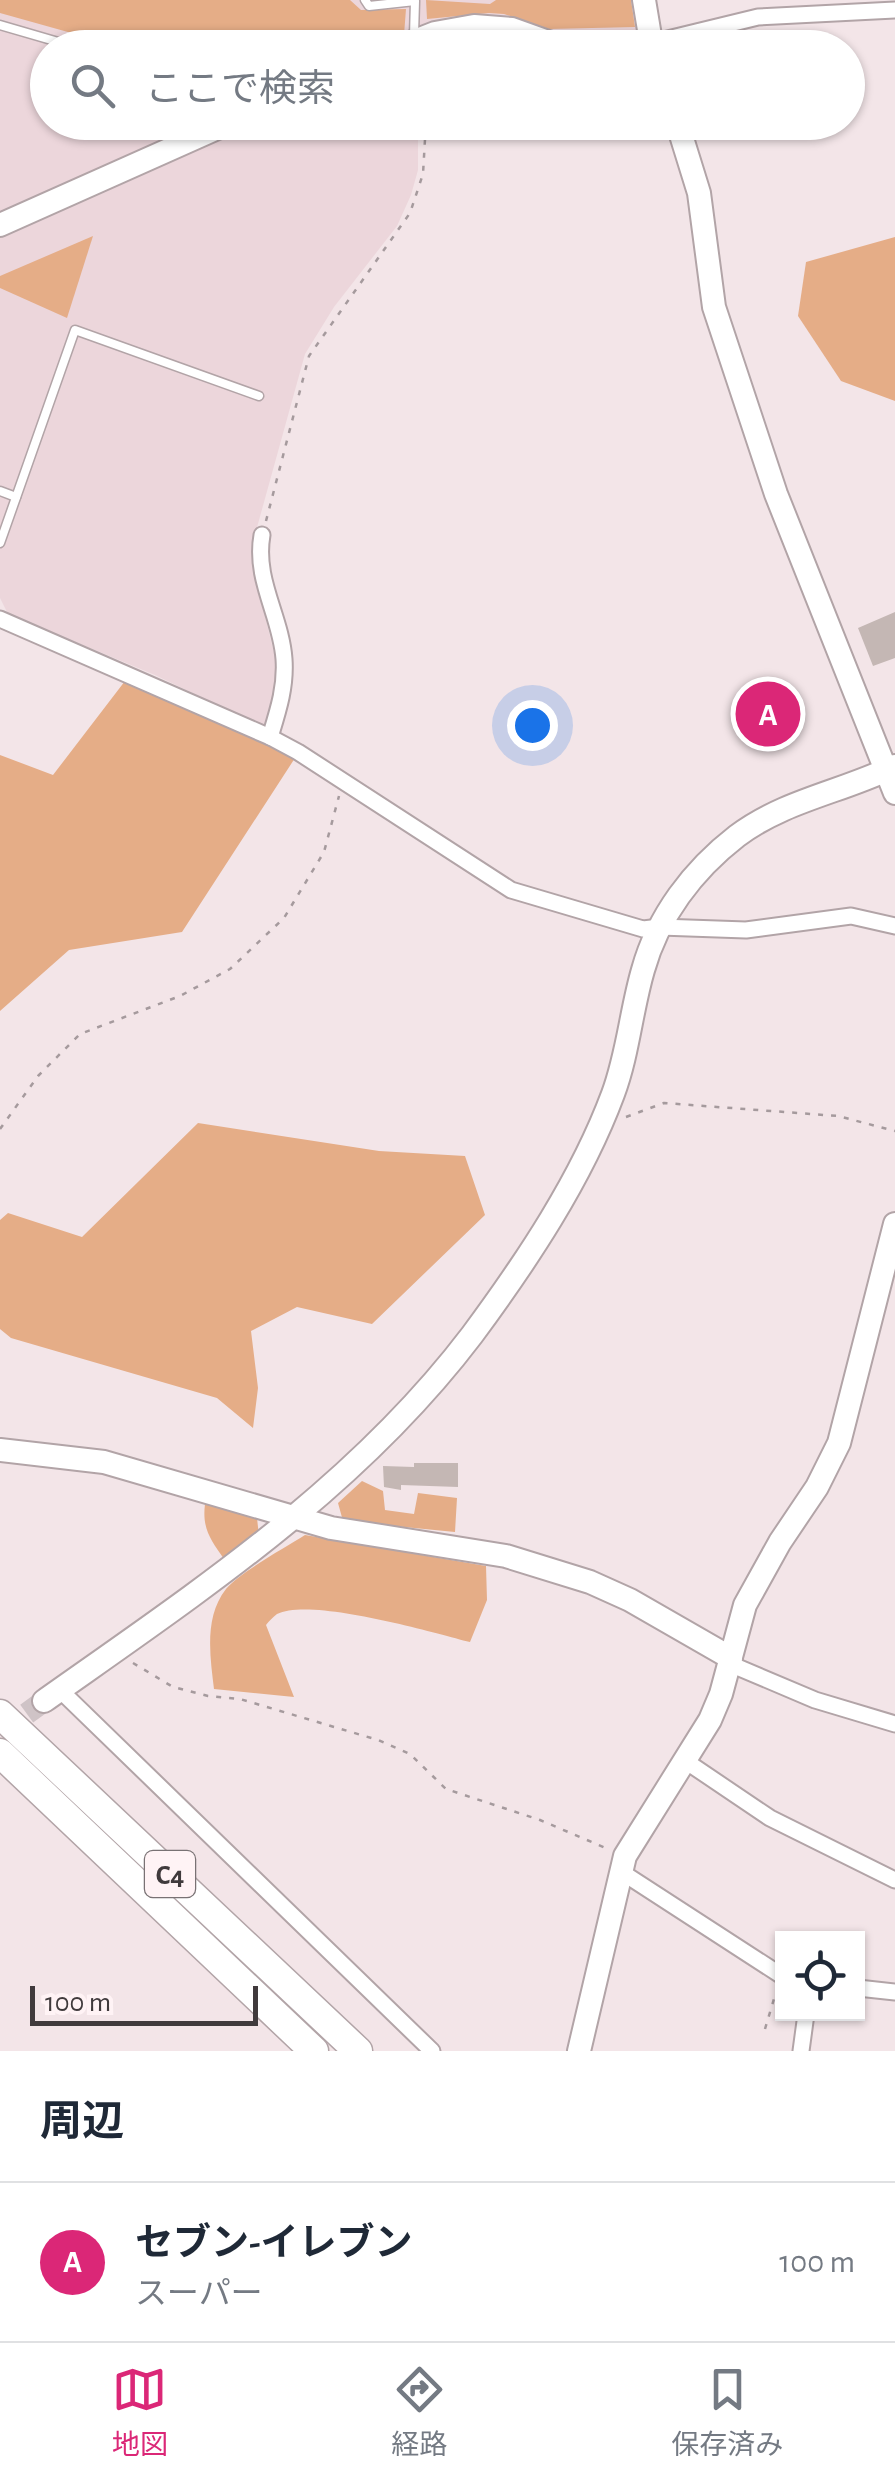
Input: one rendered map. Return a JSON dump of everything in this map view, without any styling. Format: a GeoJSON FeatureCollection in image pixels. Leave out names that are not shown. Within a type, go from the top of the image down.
{"type":"FeatureCollection","features":[{"type":"Feature","properties":{"kind":"highway","name":"C4"},"geometry":{"type":"LineString","coordinates":[[0,1714],[358,2051]]}},
{"type":"Feature","properties":{"kind":"highway","name":"C4"},"geometry":{"type":"LineString","coordinates":[[0,1753],[314,2051]]}},
{"type":"Feature","properties":{"kind":"street"},"geometry":{"type":"LineString","coordinates":[[644,0],[649,30]]}},
{"type":"Feature","properties":{"kind":"street"},"geometry":{"type":"LineString","coordinates":[[709,30],[758,17],[895,10]]}},
{"type":"Feature","properties":{"kind":"street"},"geometry":{"type":"LineString","coordinates":[[459,30],[474,26],[515,30]]}},
{"type":"Feature","properties":{"kind":"street"},"geometry":{"type":"LineString","coordinates":[[0,225],[191,140]]}},
{"type":"Feature","properties":{"kind":"street"},"geometry":{"type":"LineString","coordinates":[[683,140],[700,193],[714,307],[776,494],[891,768],[895,793]]}},
{"type":"Feature","properties":{"kind":"street"},"geometry":{"type":"LineString","coordinates":[[262,535],[262,579],[284,655],[284,688],[270,737]]}},
{"type":"Feature","properties":{"kind":"street"},"geometry":{"type":"LineString","coordinates":[[0,619],[270,737],[511,890],[643,930],[746,930],[851,916],[895,926]]}},
{"type":"Feature","properties":{"kind":"street"},"geometry":{"type":"LineString","coordinates":[[432,2051],[52,1696],[296,1518],[393,1428],[470,1336],[572,1180],[605,1112],[620,1070],[642,973],[660,927],[691,880],[739,835],[772,814],[891,768]]}},
{"type":"Feature","properties":{"kind":"street"},"geometry":{"type":"LineString","coordinates":[[579,2051],[622,1864],[710,1720],[753,1588],[817,1487],[839,1443],[888,1270],[895,1224]]}},
{"type":"Feature","properties":{"kind":"street"},"geometry":{"type":"LineString","coordinates":[[0,1450],[104,1462],[331,1528],[506,1556],[590,1582],[630,1600],[730,1661],[815,1700],[895,1724]]}},
{"type":"Feature","properties":{"kind":"street"},"geometry":{"type":"LineString","coordinates":[[687,1762],[770,1818],[895,1880]]}},
{"type":"Feature","properties":{"kind":"street"},"geometry":{"type":"LineString","coordinates":[[622,1864],[775,1971]]}},
{"type":"Feature","properties":{"kind":"street"},"geometry":{"type":"LineString","coordinates":[[865,1989],[895,1992]]}},
{"type":"Feature","properties":{"kind":"street"},"geometry":{"type":"LineString","coordinates":[[801,2051],[805,2021]]}},
{"type":"Feature","properties":{"kind":"lane"},"geometry":{"type":"LineString","coordinates":[[365,0],[369,6],[414,0],[409,30]]}},
{"type":"Feature","properties":{"kind":"lane"},"geometry":{"type":"LineString","coordinates":[[0,25],[30,34]]}},
{"type":"Feature","properties":{"kind":"lane"},"geometry":{"type":"LineString","coordinates":[[0,542],[75,330],[260,396]]}},
{"type":"Feature","properties":{"kind":"lane"},"geometry":{"type":"LineString","coordinates":[[0,491],[16,497]]}},
{"type":"Feature","properties":{"kind":"path"},"geometry":{"type":"LineString","coordinates":[[262,535],[309,356],[410,214],[423,174],[425,140]]}},
{"type":"Feature","properties":{"kind":"path"},"geometry":{"type":"LineString","coordinates":[[0,1129],[38,1076],[80,1034],[180,996],[230,969],[284,918],[324,852],[342,781]]}},
{"type":"Feature","properties":{"kind":"path"},"geometry":{"type":"LineString","coordinates":[[605,1112],[626,1116],[664,1104],[838,1116],[895,1130]]}},
{"type":"Feature","properties":{"kind":"path"},"geometry":{"type":"LineString","coordinates":[[116,1649],[173,1688],[240,1699],[378,1740],[410,1754],[446,1789],[540,1820],[622,1864]]}},
{"type":"Feature","properties":{"kind":"path"},"geometry":{"type":"LineString","coordinates":[[765,2029],[775,1998]]}},
{"type":"Feature","properties":{"kind":"shaded area"},"geometry":{"type":"Polygon","coordinates":[[[0,0],[636,0],[640,30],[30,30],[30,140],[418,140],[418,170],[397,226],[334,307],[305,354],[256,531],[253,566],[275,657],[277,682],[269,723],[263,727],[155,675],[8,614],[0,598],[0,0]]]}},
{"type":"Feature","properties":{"kind":"shaded area"},"geometry":{"type":"Polygon","coordinates":[[[0,0],[350,0],[361,10],[406,9],[404,30],[61,30],[0,13],[0,0]]]}},
{"type":"Feature","properties":{"kind":"shaded area"},"geometry":{"type":"Polygon","coordinates":[[[426,0],[490,4],[496,0],[631,0],[635,27],[549,29],[489,13],[427,19],[426,0]]]}},
{"type":"Feature","properties":{"kind":"shaded area"},"geometry":{"type":"Polygon","coordinates":[[[93,236],[67,318],[0,288],[0,276],[93,236]]]}},
{"type":"Feature","properties":{"kind":"shaded area"},"geometry":{"type":"Polygon","coordinates":[[[895,237],[895,401],[841,381],[798,316],[806,262],[895,237]]]}},
{"type":"Feature","properties":{"kind":"shaded area"},"geometry":{"type":"Polygon","coordinates":[[[125,681],[295,758],[182,932],[69,950],[0,1011],[0,755],[53,775],[125,681]]]}},
{"type":"Feature","properties":{"kind":"shaded area"},"geometry":{"type":"Polygon","coordinates":[[[198,1123],[379,1151],[465,1156],[485,1215],[372,1324],[297,1307],[251,1331],[258,1388],[253,1428],[217,1398],[11,1338],[0,1329],[0,1220],[8,1213],[82,1237],[198,1123]]]}},
{"type":"Feature","properties":{"kind":"shaded area"},"geometry":{"type":"Polygon","coordinates":[[[362,1481],[383,1491],[385,1510],[414,1514],[418,1493],[457,1498],[455,1532],[343,1521],[338,1503],[362,1481]]]}},
{"type":"Feature","properties":{"kind":"shaded area"},"geometry":{"type":"Polygon","coordinates":[[[205,1504],[257,1518],[259,1536],[224,1559],[208,1533],[205,1504]]]}},
{"type":"Feature","properties":{"kind":"shaded area"},"geometry":{"type":"Polygon","coordinates":[[[305,1535],[486,1566],[487,1600],[470,1642],[372,1618],[293,1610],[277,1614],[266,1625],[294,1697],[214,1689],[210,1637],[219,1600],[241,1576],[305,1535]]]}},
{"type":"Feature","properties":{"kind":"building"},"geometry":{"type":"Polygon","coordinates":[[[895,612],[895,658],[873,666],[858,628],[895,612]]]}},
{"type":"Feature","properties":{"kind":"building"},"geometry":{"type":"Polygon","coordinates":[[[784,694],[792,721],[753,735],[744,707],[784,694]]]}},
{"type":"Feature","properties":{"kind":"building"},"geometry":{"type":"Polygon","coordinates":[[[414,1463],[458,1463],[458,1487],[384,1487],[383,1466],[414,1467],[414,1463]]]}},
{"type":"Feature","properties":{"kind":"tunnel"},"geometry":{"type":"LineString","coordinates":[[0,1733],[44,1701]]}},
{"type":"Feature","properties":{"kind":"place","name":"セブン-イレブン"},"geometry":{"type":"Point","coordinates":[768,714]}}]}
